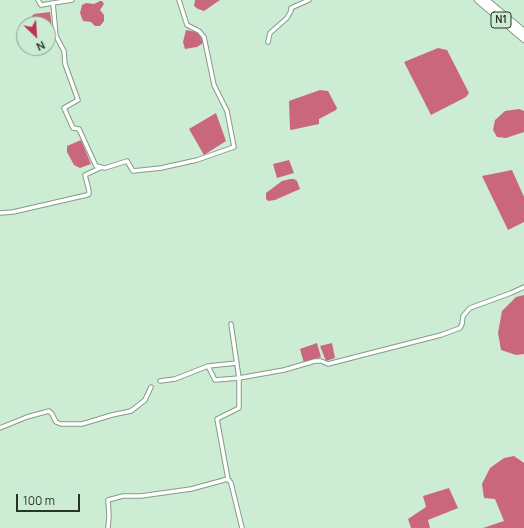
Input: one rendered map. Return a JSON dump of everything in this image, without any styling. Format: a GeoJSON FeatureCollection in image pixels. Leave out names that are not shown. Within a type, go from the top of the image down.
{"type":"FeatureCollection","features":[{"type":"Feature","properties":{"kind":"highway","name":"N1"},"geometry":{"type":"LineString","coordinates":[[478,0],[524,40]]}},
{"type":"Feature","properties":{"kind":"highway","name":"N1"},"geometry":{"type":"LineString","coordinates":[[486,0],[524,32]]}},
{"type":"Feature","properties":{"kind":"street"},"geometry":{"type":"LineString","coordinates":[[38,0],[41,5],[72,0]]}},
{"type":"Feature","properties":{"kind":"street"},"geometry":{"type":"LineString","coordinates":[[0,213],[13,212],[87,195],[89,194],[89,191],[85,175],[100,168],[105,168],[127,161],[132,171],[161,168],[197,160],[234,147],[227,111],[214,85],[204,37],[200,30],[187,25],[179,0]]}},
{"type":"Feature","properties":{"kind":"street"},"geometry":{"type":"LineString","coordinates":[[268,42],[270,33],[287,18],[291,8],[309,0]]}},
{"type":"Feature","properties":{"kind":"street"},"geometry":{"type":"LineString","coordinates":[[53,3],[56,36],[64,51],[65,64],[78,100],[64,108],[73,128],[79,129],[96,166],[100,168]]}},
{"type":"Feature","properties":{"kind":"street"},"geometry":{"type":"LineString","coordinates":[[208,366],[215,380],[239,378],[284,370],[315,361],[321,361],[328,364],[441,335],[460,328],[463,316],[470,308],[524,287]]}},
{"type":"Feature","properties":{"kind":"street"},"geometry":{"type":"LineString","coordinates":[[231,324],[239,378],[239,408],[217,419],[228,479],[231,483],[242,528]]}},
{"type":"Feature","properties":{"kind":"street"},"geometry":{"type":"LineString","coordinates":[[160,381],[175,379],[208,366],[237,364]]}},
{"type":"Feature","properties":{"kind":"street"},"geometry":{"type":"LineString","coordinates":[[0,428],[27,417],[49,411],[56,422],[61,424],[82,424],[112,415],[132,412],[145,400],[150,387]]}},
{"type":"Feature","properties":{"kind":"street"},"geometry":{"type":"LineString","coordinates":[[108,528],[108,500],[123,496],[141,496],[191,489],[228,479]]}},
{"type":"Feature","properties":{"kind":"shaded area"},"geometry":{"type":"Polygon","coordinates":[[[195,0],[220,0],[204,11],[194,6],[195,0]]]}},
{"type":"Feature","properties":{"kind":"shaded area"},"geometry":{"type":"Polygon","coordinates":[[[100,1],[104,4],[100,10],[104,15],[104,21],[100,26],[95,26],[91,22],[83,21],[80,13],[82,5],[86,3],[94,4],[100,1]]]}},
{"type":"Feature","properties":{"kind":"shaded area"},"geometry":{"type":"Polygon","coordinates":[[[50,12],[50,16],[32,16],[34,14],[50,12]]]}},
{"type":"Feature","properties":{"kind":"shaded area"},"geometry":{"type":"Polygon","coordinates":[[[186,30],[197,32],[203,43],[197,47],[185,49],[183,42],[186,30]]]}},
{"type":"Feature","properties":{"kind":"shaded area"},"geometry":{"type":"Polygon","coordinates":[[[438,48],[447,50],[469,93],[466,97],[431,115],[404,62],[438,48]]]}},
{"type":"Feature","properties":{"kind":"shaded area"},"geometry":{"type":"Polygon","coordinates":[[[320,90],[328,91],[337,108],[336,110],[319,119],[319,124],[291,130],[289,101],[320,90]]]}},
{"type":"Feature","properties":{"kind":"shaded area"},"geometry":{"type":"Polygon","coordinates":[[[519,109],[524,111],[524,132],[506,138],[497,137],[493,130],[495,120],[505,111],[519,109]]]}},
{"type":"Feature","properties":{"kind":"shaded area"},"geometry":{"type":"Polygon","coordinates":[[[216,113],[226,141],[204,155],[189,129],[216,113]]]}},
{"type":"Feature","properties":{"kind":"shaded area"},"geometry":{"type":"Polygon","coordinates":[[[81,140],[91,164],[80,168],[74,165],[67,152],[67,146],[81,140]]]}},
{"type":"Feature","properties":{"kind":"shaded area"},"geometry":{"type":"Polygon","coordinates":[[[289,160],[294,173],[277,178],[273,164],[289,160]]]}},
{"type":"Feature","properties":{"kind":"shaded area"},"geometry":{"type":"Polygon","coordinates":[[[512,170],[524,197],[524,222],[508,230],[482,176],[512,170]]]}},
{"type":"Feature","properties":{"kind":"shaded area"},"geometry":{"type":"Polygon","coordinates":[[[290,179],[297,181],[300,189],[275,200],[268,201],[266,199],[266,193],[282,181],[290,179]]]}},
{"type":"Feature","properties":{"kind":"shaded area"},"geometry":{"type":"Polygon","coordinates":[[[524,295],[524,354],[516,355],[501,350],[498,333],[502,311],[516,297],[524,295]]]}},
{"type":"Feature","properties":{"kind":"shaded area"},"geometry":{"type":"Polygon","coordinates":[[[317,343],[321,357],[304,363],[300,349],[317,343]]]}},
{"type":"Feature","properties":{"kind":"shaded area"},"geometry":{"type":"Polygon","coordinates":[[[332,343],[335,358],[326,361],[320,346],[332,343]]]}},
{"type":"Feature","properties":{"kind":"shaded area"},"geometry":{"type":"Polygon","coordinates":[[[514,456],[524,463],[524,528],[483,528],[504,521],[495,499],[484,498],[482,484],[490,468],[504,458],[514,456]]]}},
{"type":"Feature","properties":{"kind":"shaded area"},"geometry":{"type":"Polygon","coordinates":[[[449,488],[458,508],[428,520],[430,528],[411,528],[408,519],[426,507],[423,496],[449,488]]]}}]}
